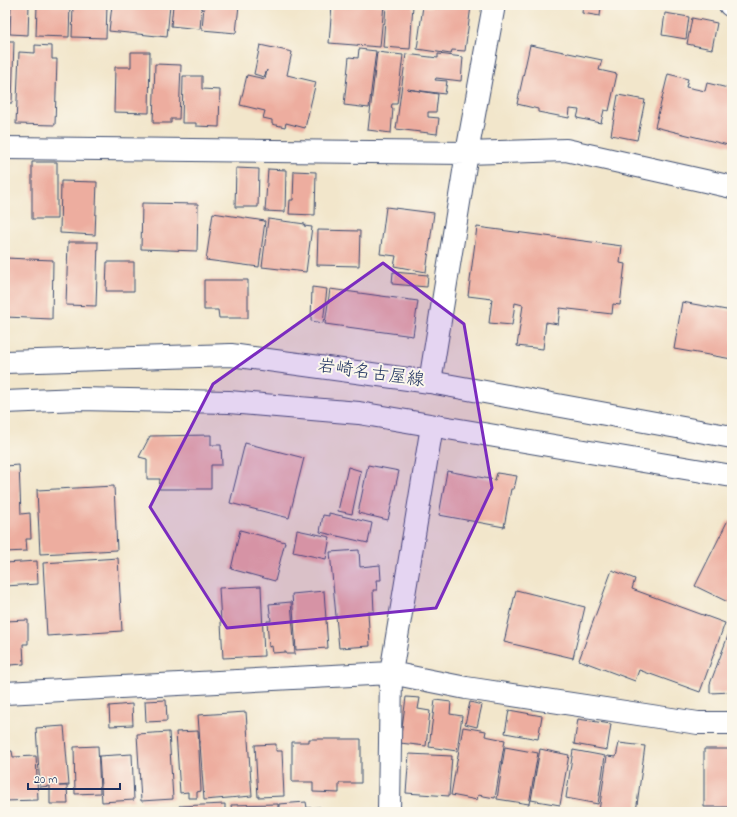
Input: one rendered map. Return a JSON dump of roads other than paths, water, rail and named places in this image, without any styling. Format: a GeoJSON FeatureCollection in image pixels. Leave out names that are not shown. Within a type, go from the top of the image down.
{"type":"FeatureCollection","features":[{"type":"Feature","properties":{"kind":"street"},"geometry":{"type":"LineString","coordinates":[[430,382],[467,153],[494,5]]}},
{"type":"Feature","properties":{"kind":"street"},"geometry":{"type":"LineString","coordinates":[[5,148],[467,153],[566,150],[732,187]]}},
{"type":"Feature","properties":{"kind":"street","name":"岩崎名古屋線"},"geometry":{"type":"LineString","coordinates":[[5,362],[231,355],[430,382],[732,437]]}},
{"type":"Feature","properties":{"kind":"street"},"geometry":{"type":"LineString","coordinates":[[5,402],[79,399],[229,402],[359,413],[732,476]]}},
{"type":"Feature","properties":{"kind":"street"},"geometry":{"type":"LineString","coordinates":[[389,812],[391,674],[432,426]]}},
{"type":"Feature","properties":{"kind":"street"},"geometry":{"type":"LineString","coordinates":[[5,693],[391,674],[466,688],[698,723],[732,722]]}}]}
